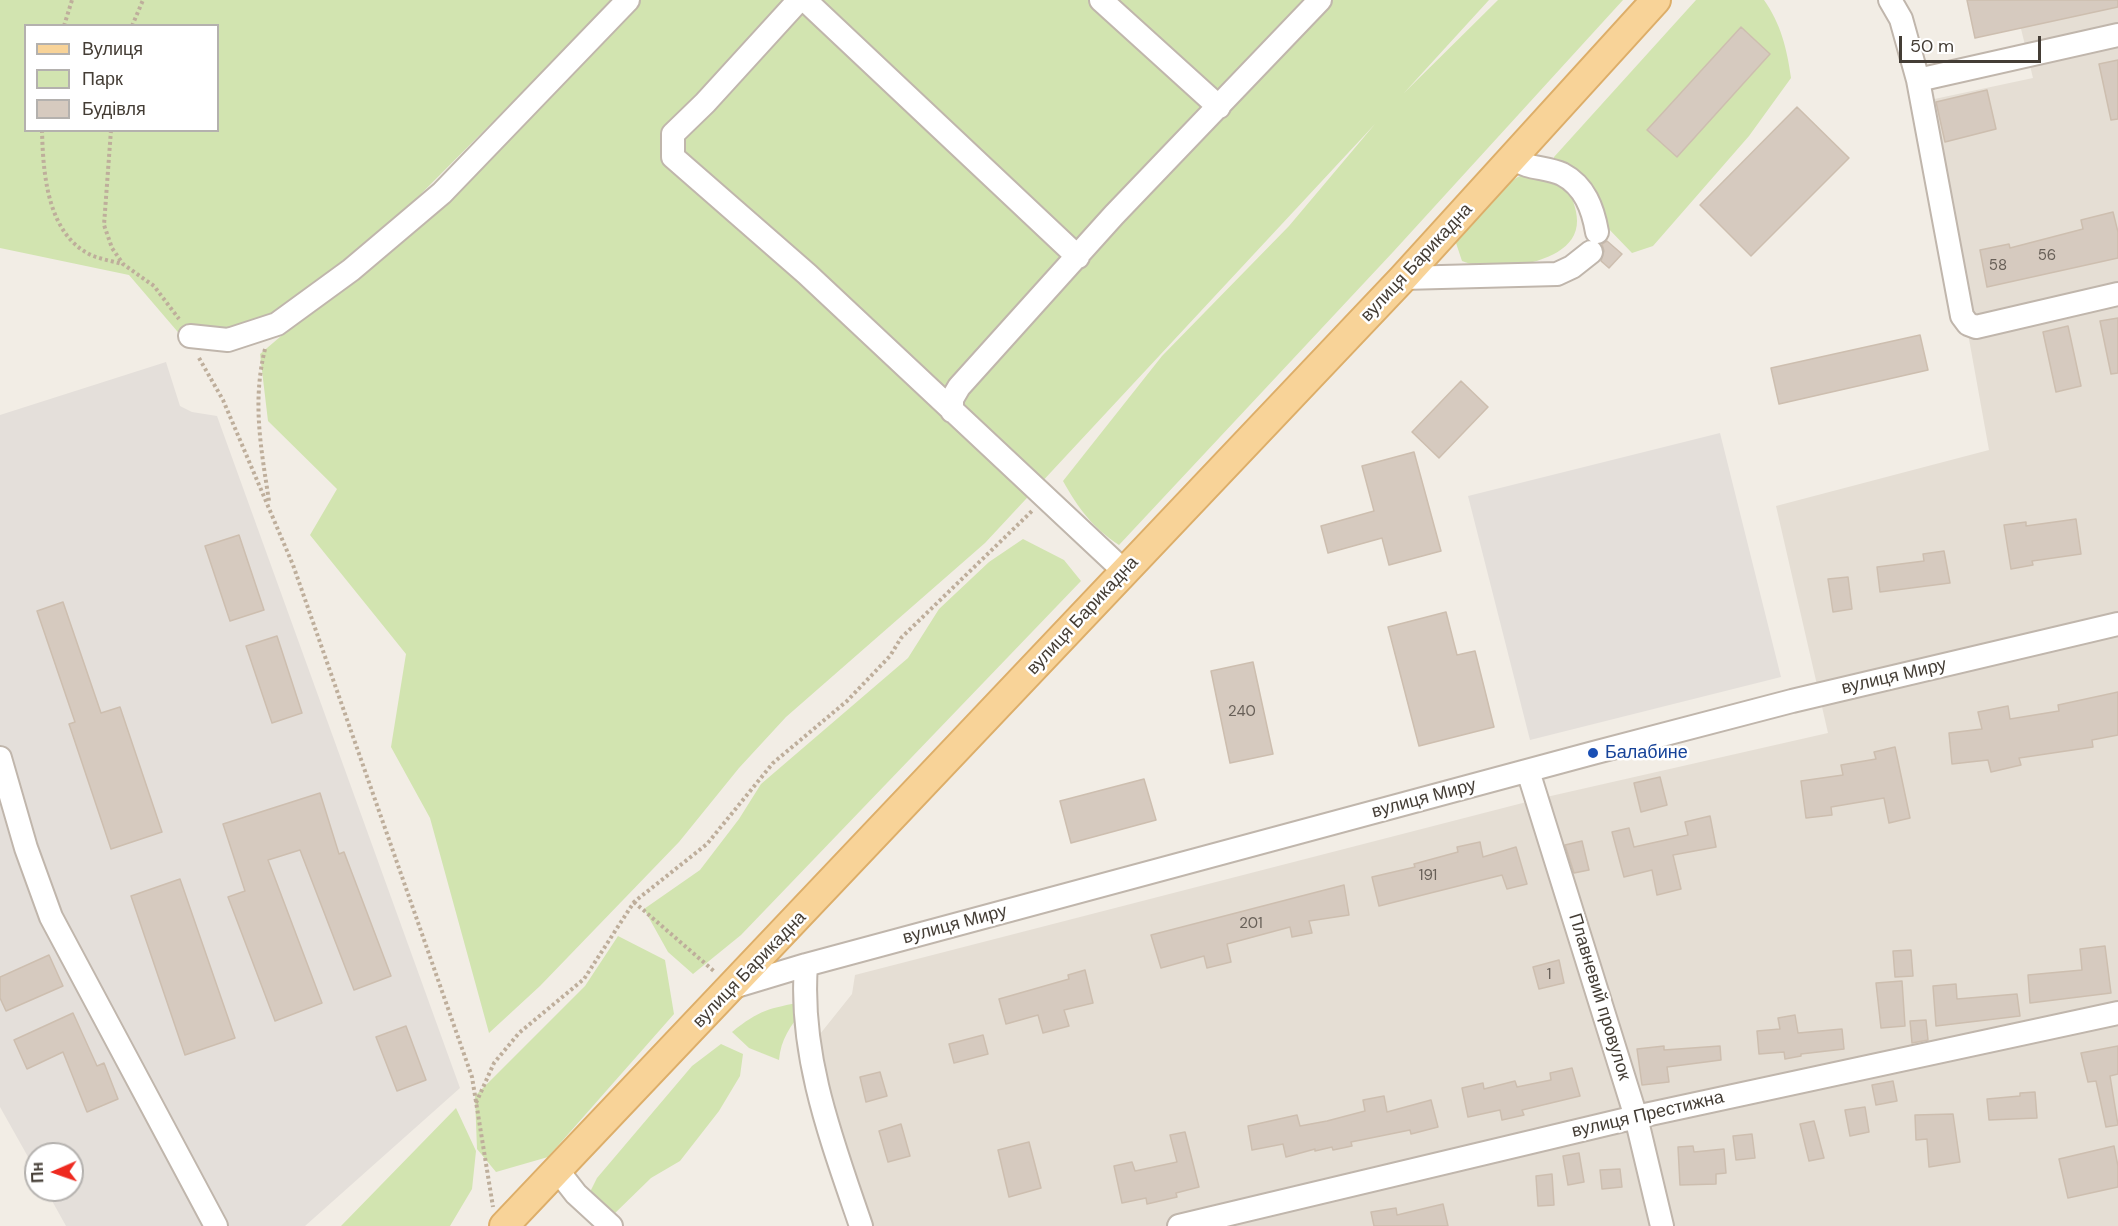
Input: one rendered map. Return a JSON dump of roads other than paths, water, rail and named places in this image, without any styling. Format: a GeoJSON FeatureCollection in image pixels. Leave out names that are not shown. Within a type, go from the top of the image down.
{"type":"FeatureCollection","features":[{"type":"Feature","properties":{"kind":"main road","name":"вулиця Барикадна"},"geometry":{"type":"LineString","coordinates":[[499,1219],[558,1171],[734,987],[1124,571],[1403,279],[1656,0]]}},
{"type":"Feature","properties":{"kind":"street"},"geometry":{"type":"LineString","coordinates":[[190,336],[228,340],[277,324],[351,270],[442,193],[628,0]]}},
{"type":"Feature","properties":{"kind":"street"},"geometry":{"type":"LineString","coordinates":[[799,0],[705,103],[673,134],[673,158],[807,274],[1124,571]]}},
{"type":"Feature","properties":{"kind":"street"},"geometry":{"type":"LineString","coordinates":[[805,0],[1078,257]]}},
{"type":"Feature","properties":{"kind":"street"},"geometry":{"type":"LineString","coordinates":[[1101,0],[1219,107]]}},
{"type":"Feature","properties":{"kind":"street"},"geometry":{"type":"LineString","coordinates":[[952,411],[952,399],[960,387],[1114,215],[1320,0]]}},
{"type":"Feature","properties":{"kind":"street"},"geometry":{"type":"LineString","coordinates":[[1890,0],[1901,20],[1918,80],[1962,316],[1968,324],[1976,327],[2118,294]]}},
{"type":"Feature","properties":{"kind":"street"},"geometry":{"type":"LineString","coordinates":[[1918,80],[2118,35]]}},
{"type":"Feature","properties":{"kind":"street"},"geometry":{"type":"LineString","coordinates":[[1403,279],[1557,274],[1572,267],[1594,242],[1593,210],[1578,187],[1561,174],[1524,166],[1513,159]]}},
{"type":"Feature","properties":{"kind":"street","name":"вулиця Миру"},"geometry":{"type":"LineString","coordinates":[[734,987],[806,965],[1527,771],[1792,702],[2118,624]]}},
{"type":"Feature","properties":{"kind":"street"},"geometry":{"type":"LineString","coordinates":[[0,758],[26,848],[51,917],[216,1226]]}},
{"type":"Feature","properties":{"kind":"street","name":"Плавневий провулок"},"geometry":{"type":"LineString","coordinates":[[1527,771],[1636,1117],[1662,1226]]}},
{"type":"Feature","properties":{"kind":"street"},"geometry":{"type":"LineString","coordinates":[[806,965],[803,994],[813,1073],[861,1226]]}},
{"type":"Feature","properties":{"kind":"street","name":"вулиця Престижна"},"geometry":{"type":"LineString","coordinates":[[1179,1226],[1636,1117],[2118,1013]]}},
{"type":"Feature","properties":{"kind":"street"},"geometry":{"type":"LineString","coordinates":[[558,1171],[576,1194],[611,1226]]}},
{"type":"Feature","properties":{"kind":"place","name":"Балабине"},"geometry":{"type":"Point","coordinates":[1593,753]}}]}
